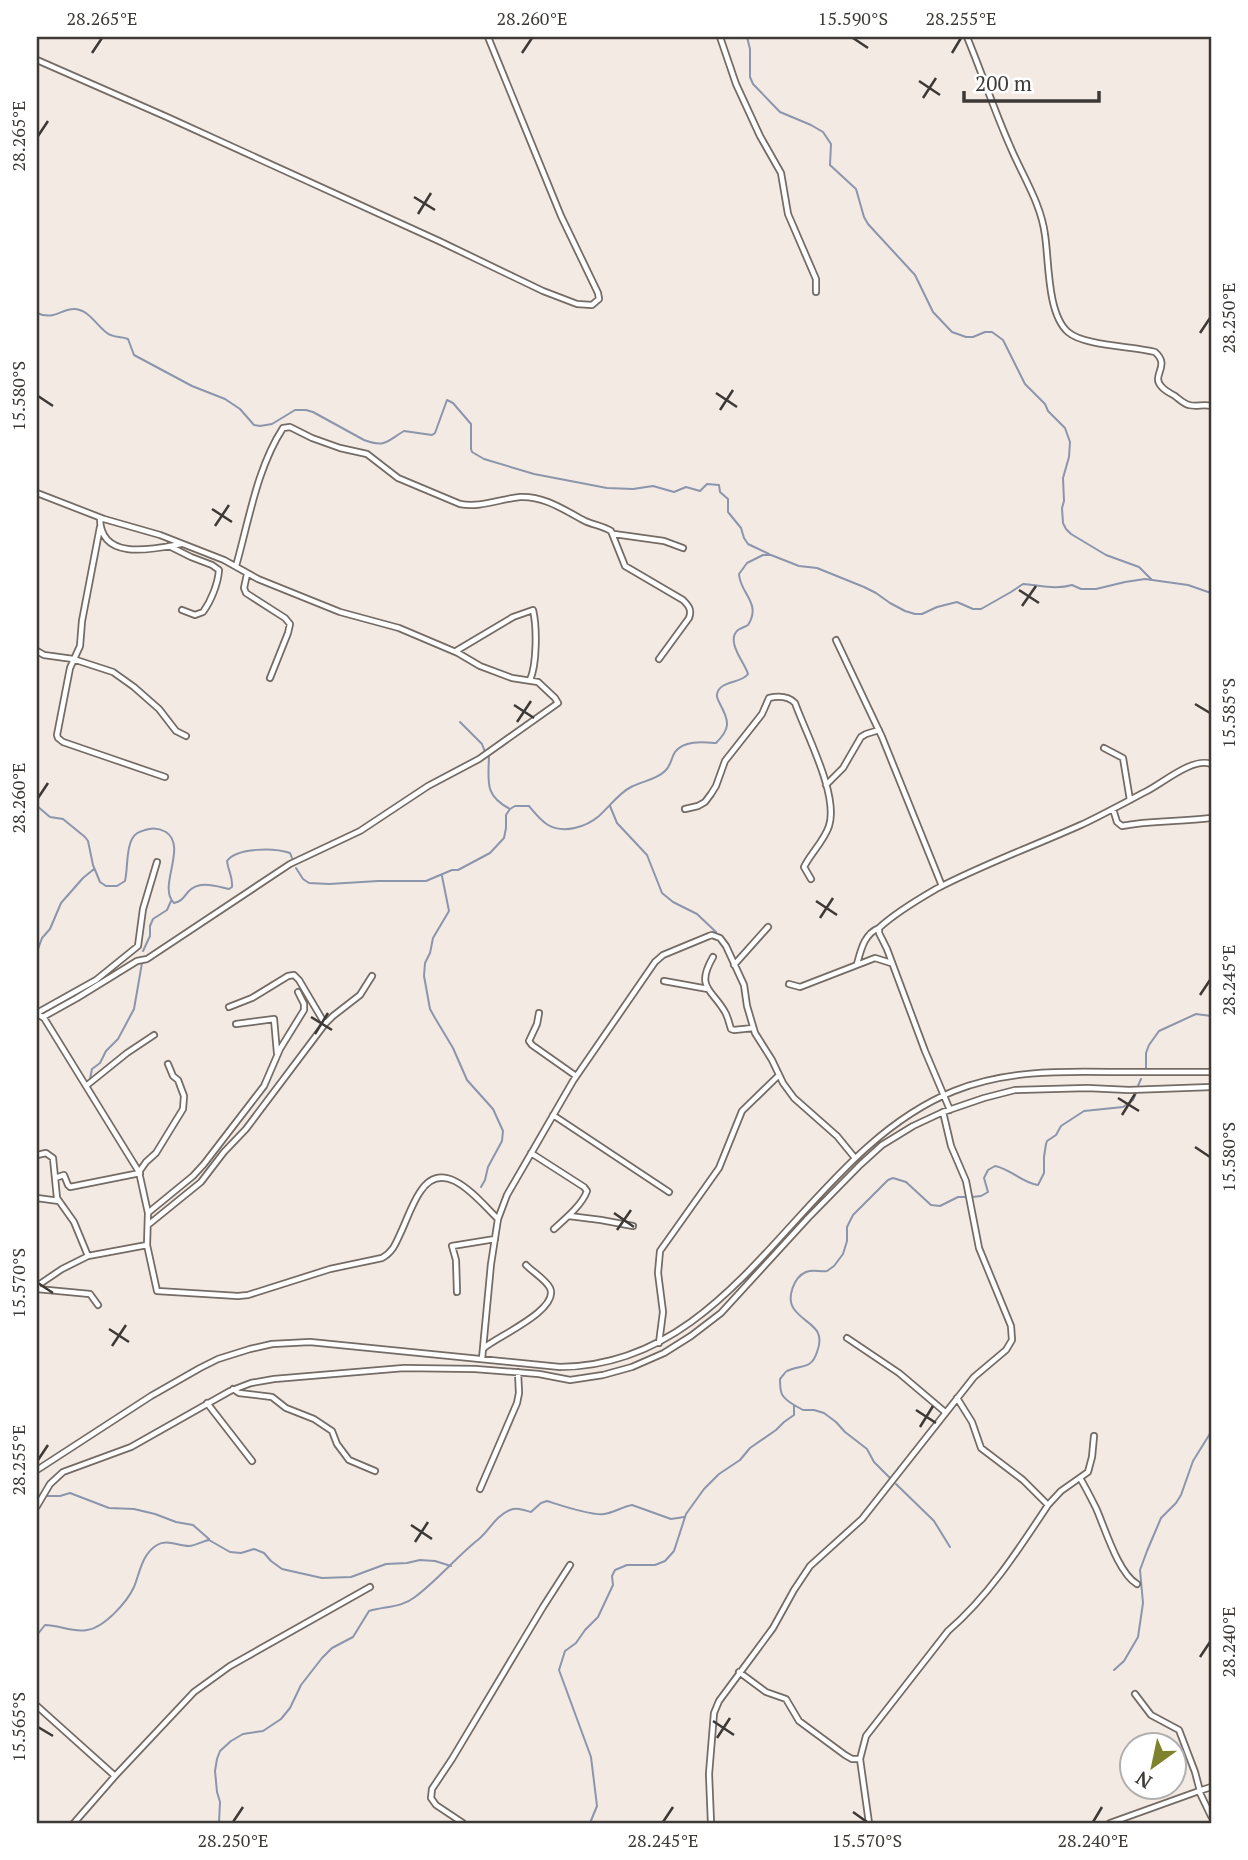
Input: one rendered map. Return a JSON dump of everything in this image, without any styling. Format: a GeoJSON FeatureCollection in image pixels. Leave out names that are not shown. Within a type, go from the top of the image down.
{"type":"FeatureCollection","features":[{"type":"Feature","properties":{"kind":"street"},"geometry":{"type":"LineString","coordinates":[[37,60],[439,241],[543,291],[577,304],[592,305],[599,299],[598,293],[561,216],[488,37]]}},
{"type":"Feature","properties":{"kind":"street"},"geometry":{"type":"LineString","coordinates":[[720,37],[736,84],[781,173],[788,214],[816,279],[816,292]]}},
{"type":"Feature","properties":{"kind":"street"},"geometry":{"type":"LineString","coordinates":[[967,37],[1037,207],[1045,233],[1054,305],[1060,323],[1066,331],[1084,339],[1155,352],[1163,363],[1157,379],[1163,388],[1188,405],[1211,406]]}},
{"type":"Feature","properties":{"kind":"street"},"geometry":{"type":"LineString","coordinates":[[236,566],[266,463],[281,431],[290,427],[340,448],[367,454],[398,478],[460,504],[471,506],[529,497],[560,507],[607,528],[614,534],[625,566],[683,600],[690,610],[689,618],[659,659]]}},
{"type":"Feature","properties":{"kind":"street"},"geometry":{"type":"LineString","coordinates":[[37,493],[104,519],[160,535],[340,612],[388,625],[455,652],[480,666],[512,678],[542,684],[558,703],[479,759],[428,786],[360,831],[290,864],[147,958],[137,961],[43,1017]]}},
{"type":"Feature","properties":{"kind":"street"},"geometry":{"type":"LineString","coordinates":[[104,519],[100,518],[80,646],[73,659],[58,724],[58,738],[165,778]]}},
{"type":"Feature","properties":{"kind":"street"},"geometry":{"type":"LineString","coordinates":[[100,527],[107,539],[119,547],[140,551],[181,544]]}},
{"type":"Feature","properties":{"kind":"street"},"geometry":{"type":"LineString","coordinates":[[614,534],[664,541],[683,548]]}},
{"type":"Feature","properties":{"kind":"street"},"geometry":{"type":"LineString","coordinates":[[169,546],[219,570],[218,580],[203,612],[195,615],[182,610]]}},
{"type":"Feature","properties":{"kind":"street"},"geometry":{"type":"LineString","coordinates":[[247,574],[244,588],[248,596],[285,618],[290,624],[270,678]]}},
{"type":"Feature","properties":{"kind":"street"},"geometry":{"type":"LineString","coordinates":[[455,652],[513,617],[533,610],[533,669],[529,680]]}},
{"type":"Feature","properties":{"kind":"street"},"geometry":{"type":"LineString","coordinates":[[836,640],[879,730],[942,886]]}},
{"type":"Feature","properties":{"kind":"street"},"geometry":{"type":"LineString","coordinates":[[37,651],[44,655],[73,659],[118,675],[159,709],[176,731],[187,736]]}},
{"type":"Feature","properties":{"kind":"street"},"geometry":{"type":"LineString","coordinates":[[685,809],[705,802],[719,779],[725,761],[762,714],[767,701],[774,697],[790,699],[827,785],[832,814],[826,833],[804,867],[811,878]]}},
{"type":"Feature","properties":{"kind":"street"},"geometry":{"type":"LineString","coordinates":[[827,785],[843,768],[862,737],[879,730]]}},
{"type":"Feature","properties":{"kind":"street"},"geometry":{"type":"LineString","coordinates":[[1104,748],[1123,758],[1130,800]]}},
{"type":"Feature","properties":{"kind":"street"},"geometry":{"type":"LineString","coordinates":[[857,965],[862,946],[873,931],[942,886],[988,863],[1083,824],[1190,766],[1200,762],[1211,764]]}},
{"type":"Feature","properties":{"kind":"street"},"geometry":{"type":"LineString","coordinates":[[1113,808],[1117,822],[1122,827],[1139,823],[1211,818]]}},
{"type":"Feature","properties":{"kind":"street"},"geometry":{"type":"LineString","coordinates":[[157,862],[143,909],[138,946],[96,980],[37,1013],[43,1017],[140,1172],[148,1213],[147,1245],[158,1291],[238,1296],[388,1255],[395,1246],[420,1192],[433,1178],[440,1177],[465,1187],[498,1219]]}},
{"type":"Feature","properties":{"kind":"street"},"geometry":{"type":"LineString","coordinates":[[734,966],[768,927]]}},
{"type":"Feature","properties":{"kind":"street"},"geometry":{"type":"LineString","coordinates":[[879,929],[950,1110]]}},
{"type":"Feature","properties":{"kind":"street"},"geometry":{"type":"LineString","coordinates":[[482,1359],[498,1219],[507,1195],[576,1076],[663,955],[712,935],[723,941],[744,985],[757,1037],[772,1060],[778,1076],[794,1098],[831,1130],[855,1158]]}},
{"type":"Feature","properties":{"kind":"street"},"geometry":{"type":"LineString","coordinates":[[713,957],[706,969],[708,989],[727,1015],[731,1028],[754,1028]]}},
{"type":"Feature","properties":{"kind":"street"},"geometry":{"type":"LineString","coordinates":[[789,984],[800,987],[875,958],[892,963]]}},
{"type":"Feature","properties":{"kind":"street"},"geometry":{"type":"LineString","coordinates":[[229,1007],[294,975],[325,1024]]}},
{"type":"Feature","properties":{"kind":"street"},"geometry":{"type":"LineString","coordinates":[[148,1225],[201,1182],[251,1123],[325,1024],[360,995],[372,976]]}},
{"type":"Feature","properties":{"kind":"street"},"geometry":{"type":"LineString","coordinates":[[664,981],[708,989]]}},
{"type":"Feature","properties":{"kind":"street"},"geometry":{"type":"LineString","coordinates":[[148,1213],[204,1164],[266,1082],[277,1054],[304,1010],[298,992]]}},
{"type":"Feature","properties":{"kind":"street"},"geometry":{"type":"LineString","coordinates":[[539,1013],[529,1041],[576,1076]]}},
{"type":"Feature","properties":{"kind":"street"},"geometry":{"type":"LineString","coordinates":[[236,1024],[274,1019],[277,1054]]}},
{"type":"Feature","properties":{"kind":"street"},"geometry":{"type":"LineString","coordinates":[[86,1086],[154,1035]]}},
{"type":"Feature","properties":{"kind":"street"},"geometry":{"type":"LineString","coordinates":[[55,1178],[64,1175],[70,1187],[140,1172],[156,1153],[183,1109],[184,1096],[168,1064]]}},
{"type":"Feature","properties":{"kind":"street"},"geometry":{"type":"LineString","coordinates":[[37,1470],[175,1381],[218,1359],[272,1344],[310,1342],[551,1367],[578,1367],[635,1353],[659,1343],[698,1317],[733,1287],[855,1158],[891,1127],[945,1095],[992,1079],[1036,1072],[1211,1072]]}},
{"type":"Feature","properties":{"kind":"street"},"geometry":{"type":"LineString","coordinates":[[659,1343],[663,1312],[658,1273],[660,1251],[719,1168],[742,1111],[778,1076]]}},
{"type":"Feature","properties":{"kind":"street"},"geometry":{"type":"LineString","coordinates":[[37,1506],[50,1484],[63,1472],[131,1447],[233,1389],[404,1368],[475,1369],[561,1379],[580,1378],[649,1361],[691,1336],[721,1313],[808,1218],[882,1145],[943,1112],[984,1098],[1034,1088],[1087,1087],[1129,1090],[1211,1087]]}},
{"type":"Feature","properties":{"kind":"street"},"geometry":{"type":"LineString","coordinates":[[710,1823],[709,1774],[714,1713],[719,1701],[773,1629],[810,1566],[862,1519],[978,1372],[1009,1346],[1012,1332],[979,1248],[966,1181],[951,1146],[943,1112]]}},
{"type":"Feature","properties":{"kind":"street"},"geometry":{"type":"LineString","coordinates":[[553,1115],[669,1192]]}},
{"type":"Feature","properties":{"kind":"street"},"geometry":{"type":"LineString","coordinates":[[37,1154],[46,1153],[52,1156],[59,1201],[74,1222],[88,1256]]}},
{"type":"Feature","properties":{"kind":"street"},"geometry":{"type":"LineString","coordinates":[[531,1153],[584,1186],[587,1191],[587,1195],[554,1229]]}},
{"type":"Feature","properties":{"kind":"street"},"geometry":{"type":"LineString","coordinates":[[37,1198],[59,1201]]}},
{"type":"Feature","properties":{"kind":"street"},"geometry":{"type":"LineString","coordinates":[[568,1216],[634,1227]]}},
{"type":"Feature","properties":{"kind":"street"},"geometry":{"type":"LineString","coordinates":[[457,1292],[456,1260],[452,1246],[495,1239]]}},
{"type":"Feature","properties":{"kind":"street"},"geometry":{"type":"LineString","coordinates":[[37,1287],[62,1269],[88,1256],[147,1245]]}},
{"type":"Feature","properties":{"kind":"street"},"geometry":{"type":"LineString","coordinates":[[484,1348],[526,1323],[550,1298],[548,1286],[526,1265]]}},
{"type":"Feature","properties":{"kind":"street"},"geometry":{"type":"LineString","coordinates":[[37,1287],[90,1294],[98,1305]]}},
{"type":"Feature","properties":{"kind":"street"},"geometry":{"type":"LineString","coordinates":[[847,1338],[899,1373],[945,1412]]}},
{"type":"Feature","properties":{"kind":"street"},"geometry":{"type":"LineString","coordinates":[[480,1489],[517,1403],[518,1373]]}},
{"type":"Feature","properties":{"kind":"street"},"geometry":{"type":"LineString","coordinates":[[259,1395],[263,1385]]}},
{"type":"Feature","properties":{"kind":"street"},"geometry":{"type":"LineString","coordinates":[[233,1389],[239,1393],[272,1397],[286,1408],[321,1423],[332,1431],[337,1444],[349,1460],[375,1471]]}},
{"type":"Feature","properties":{"kind":"street"},"geometry":{"type":"LineString","coordinates":[[957,1398],[972,1422],[981,1448],[1023,1480],[1048,1505]]}},
{"type":"Feature","properties":{"kind":"street"},"geometry":{"type":"LineString","coordinates":[[207,1403],[252,1461]]}},
{"type":"Feature","properties":{"kind":"street"},"geometry":{"type":"LineString","coordinates":[[869,1823],[860,1759],[869,1732],[947,1631],[962,1619],[1009,1563],[1057,1494],[1089,1469],[1094,1436]]}},
{"type":"Feature","properties":{"kind":"street"},"geometry":{"type":"LineString","coordinates":[[1080,1478],[1128,1577],[1137,1584]]}},
{"type":"Feature","properties":{"kind":"street"},"geometry":{"type":"LineString","coordinates":[[463,1823],[436,1805],[431,1798],[432,1789],[453,1759],[570,1565]]}},
{"type":"Feature","properties":{"kind":"street"},"geometry":{"type":"LineString","coordinates":[[74,1823],[168,1719],[208,1681],[370,1587]]}},
{"type":"Feature","properties":{"kind":"street"},"geometry":{"type":"LineString","coordinates":[[739,1672],[766,1692],[786,1699],[799,1721],[845,1755],[860,1759]]}},
{"type":"Feature","properties":{"kind":"street"},"geometry":{"type":"LineString","coordinates":[[1135,1694],[1152,1715],[1179,1731],[1211,1816]]}},
{"type":"Feature","properties":{"kind":"street"},"geometry":{"type":"LineString","coordinates":[[37,1706],[115,1776]]}},
{"type":"Feature","properties":{"kind":"street"},"geometry":{"type":"LineString","coordinates":[[1112,1823],[1211,1787]]}},
{"type":"Feature","properties":{"kind":"waterway"},"geometry":{"type":"LineString","coordinates":[[747,37],[753,84],[780,112],[823,132],[831,144],[830,165],[856,189],[868,224],[915,275],[933,312],[952,332],[966,337],[992,332],[1003,340],[1025,384],[1065,428],[1070,442],[1063,478],[1062,508],[1066,529],[1106,555],[1139,567],[1151,579]]}},
{"type":"Feature","properties":{"kind":"waterway"},"geometry":{"type":"LineString","coordinates":[[37,313],[49,316],[70,309],[84,312],[109,335],[128,339],[134,355],[192,386],[225,399],[240,409],[254,425],[272,424],[295,410],[306,410],[364,440],[382,443],[404,431],[432,435],[447,400],[453,403],[471,424],[472,452],[484,459],[534,474],[607,488],[633,489],[653,486],[674,492],[686,487],[700,491],[707,484],[719,485],[720,492],[728,499],[728,512],[741,528],[748,544],[769,554]]}},
{"type":"Feature","properties":{"kind":"waterway"},"geometry":{"type":"LineString","coordinates":[[296,868],[309,883],[426,881],[458,870],[490,853],[504,838],[506,815],[515,806],[529,806],[542,821],[554,828],[581,826],[599,816],[627,790],[661,774],[669,767],[674,754],[683,745],[716,743],[724,734],[727,725],[717,694],[722,686],[748,674],[734,640],[738,630],[748,625],[753,611],[739,574],[747,563],[763,555],[771,555],[799,566],[817,568],[864,587],[915,614],[957,602],[973,609],[981,609],[1023,584],[1054,587],[1072,585],[1081,589],[1096,589],[1145,579],[1188,585],[1211,593]]}},
{"type":"Feature","properties":{"kind":"waterway"},"geometry":{"type":"LineString","coordinates":[[460,722],[482,744],[485,752]]}},
{"type":"Feature","properties":{"kind":"waterway"},"geometry":{"type":"LineString","coordinates":[[489,757],[488,774],[492,794],[510,809]]}},
{"type":"Feature","properties":{"kind":"waterway"},"geometry":{"type":"LineString","coordinates":[[37,806],[50,817],[63,819],[85,837],[100,882],[106,886],[117,886],[125,881],[129,848],[136,834],[153,828],[166,832],[174,847],[169,887],[174,903],[197,886],[232,887],[227,861],[239,853],[275,850],[290,853],[292,858]]}},
{"type":"Feature","properties":{"kind":"waterway"},"geometry":{"type":"LineString","coordinates":[[610,806],[617,823],[647,855],[662,893],[697,914],[716,932]]}},
{"type":"Feature","properties":{"kind":"waterway"},"geometry":{"type":"LineString","coordinates":[[37,952],[61,903],[94,869]]}},
{"type":"Feature","properties":{"kind":"waterway"},"geometry":{"type":"LineString","coordinates":[[442,876],[449,911],[433,938],[424,976],[430,1009],[453,1048],[467,1080],[493,1109],[503,1131],[502,1141],[481,1187]]}},
{"type":"Feature","properties":{"kind":"waterway"},"geometry":{"type":"LineString","coordinates":[[143,951],[150,936],[153,919],[167,910],[171,901]]}},
{"type":"Feature","properties":{"kind":"waterway"},"geometry":{"type":"LineString","coordinates":[[90,1079],[92,1069],[100,1063],[106,1051],[118,1039],[134,1009],[142,963]]}},
{"type":"Feature","properties":{"kind":"waterway"},"geometry":{"type":"LineString","coordinates":[[1146,1068],[1146,1053],[1159,1031],[1196,1014],[1211,1016]]}},
{"type":"Feature","properties":{"kind":"waterway"},"geometry":{"type":"LineString","coordinates":[[1137,1088],[1141,1079]]}},
{"type":"Feature","properties":{"kind":"waterway"},"geometry":{"type":"LineString","coordinates":[[972,1197],[988,1192],[984,1178],[988,1170],[995,1166],[1038,1185],[1044,1173],[1047,1141],[1056,1135],[1061,1126],[1084,1111],[1123,1107],[1133,1100],[1136,1093]]}},
{"type":"Feature","properties":{"kind":"waterway"},"geometry":{"type":"LineString","coordinates":[[590,1823],[597,1806],[591,1757],[559,1670],[565,1651],[576,1643],[598,1617],[613,1585],[612,1576],[615,1570],[627,1565],[655,1565],[665,1561],[674,1551],[686,1514],[704,1489],[719,1474],[740,1460],[750,1448],[794,1415],[794,1405],[782,1395],[780,1379],[787,1371],[812,1362],[817,1352],[819,1337],[817,1331],[794,1309],[792,1288],[806,1272],[827,1271],[834,1266],[843,1254],[847,1227],[853,1215],[893,1178],[906,1182],[931,1205],[940,1206],[958,1197],[967,1197]]}},
{"type":"Feature","properties":{"kind":"waterway"},"geometry":{"type":"LineString","coordinates":[[794,1405],[803,1410],[824,1413],[836,1422],[867,1449],[874,1462],[891,1479]]}},
{"type":"Feature","properties":{"kind":"waterway"},"geometry":{"type":"LineString","coordinates":[[1114,1670],[1124,1661],[1138,1637],[1143,1603],[1140,1570],[1147,1551],[1161,1518],[1181,1495],[1193,1461],[1211,1432]]}},
{"type":"Feature","properties":{"kind":"waterway"},"geometry":{"type":"LineString","coordinates":[[896,1484],[934,1521],[950,1547]]}},
{"type":"Feature","properties":{"kind":"waterway"},"geometry":{"type":"LineString","coordinates":[[47,1496],[70,1493],[109,1508],[134,1509],[155,1514],[193,1525],[209,1539]]}},
{"type":"Feature","properties":{"kind":"waterway"},"geometry":{"type":"LineString","coordinates":[[219,1823],[220,1802],[215,1771],[220,1751],[243,1734],[263,1731],[281,1719],[290,1708],[301,1685],[322,1658],[332,1648],[353,1637],[369,1611],[410,1601],[505,1513],[515,1509],[531,1512],[547,1501],[598,1514],[632,1505],[671,1519],[684,1517]]}},
{"type":"Feature","properties":{"kind":"waterway"},"geometry":{"type":"LineString","coordinates":[[37,1635],[45,1625],[82,1631],[101,1625],[121,1607],[131,1593],[148,1553],[157,1545],[165,1543],[189,1546],[209,1540],[230,1552],[241,1553],[254,1549],[264,1553],[282,1569],[322,1578],[351,1577],[386,1564],[420,1560],[451,1566]]}}]}
